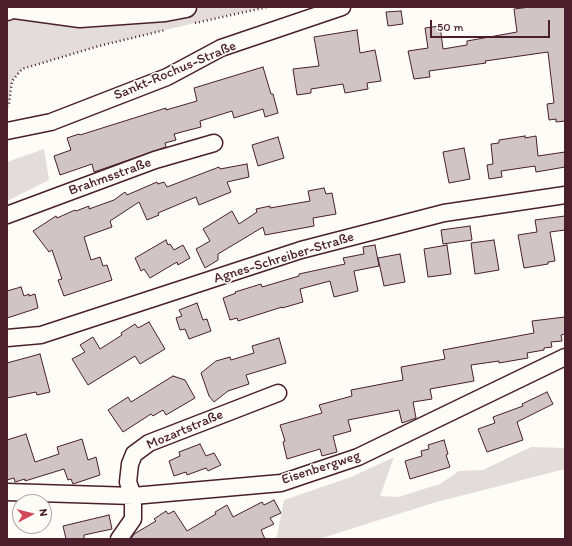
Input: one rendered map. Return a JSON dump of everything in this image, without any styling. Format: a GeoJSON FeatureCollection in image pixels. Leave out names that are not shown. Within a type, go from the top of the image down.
{"type":"FeatureCollection","features":[{"type":"Feature","properties":{"kind":"street","name":"Sankt-Rochus-Straße"},"geometry":{"type":"LineString","coordinates":[[7,131],[51,122],[167,77],[221,48],[342,7]]}},
{"type":"Feature","properties":{"kind":"street"},"geometry":{"type":"LineString","coordinates":[[7,8],[80,17],[165,11],[187,16]]}},
{"type":"Feature","properties":{"kind":"street","name":"Brahmsstraße"},"geometry":{"type":"LineString","coordinates":[[7,215],[155,160],[214,142]]}},
{"type":"Feature","properties":{"kind":"street","name":"Agnes-Schreiber-Straße"},"geometry":{"type":"LineString","coordinates":[[7,338],[41,335],[301,250],[444,213],[565,195]]}},
{"type":"Feature","properties":{"kind":"street","name":"Eisenbergweg"},"geometry":{"type":"LineString","coordinates":[[7,492],[133,496],[281,483],[358,457],[565,357]]}},
{"type":"Feature","properties":{"kind":"street","name":"Mozartstraße"},"geometry":{"type":"LineString","coordinates":[[119,539],[133,519],[133,496],[128,482],[130,464],[134,454],[149,443],[278,392]]}},
{"type":"Feature","properties":{"kind":"path"},"geometry":{"type":"LineString","coordinates":[[187,16],[268,7]]}},
{"type":"Feature","properties":{"kind":"path"},"geometry":{"type":"LineString","coordinates":[[7,107],[9,104],[12,81],[22,68],[99,46],[172,28]]}},
{"type":"Feature","properties":{"kind":"shaded area"},"geometry":{"type":"Polygon","coordinates":[[[51,7],[268,7],[99,46],[22,69],[12,81],[9,104],[7,107],[7,17],[51,7]]]}},
{"type":"Feature","properties":{"kind":"shaded area"},"geometry":{"type":"Polygon","coordinates":[[[44,149],[49,180],[7,201],[7,162],[44,149]]]}},
{"type":"Feature","properties":{"kind":"shaded area"},"geometry":{"type":"Polygon","coordinates":[[[531,447],[565,448],[565,469],[433,503],[319,539],[275,539],[277,536],[284,500],[351,477],[394,457],[380,496],[398,497],[440,484],[459,471],[483,470],[531,447]]]}},
{"type":"Feature","properties":{"kind":"building"},"geometry":{"type":"Polygon","coordinates":[[[530,7],[565,7],[565,121],[556,122],[556,119],[549,120],[547,104],[554,103],[548,52],[429,71],[430,77],[414,79],[408,51],[428,48],[425,28],[440,26],[443,49],[467,45],[467,41],[517,32],[514,9],[530,7]]]}},
{"type":"Feature","properties":{"kind":"building"},"geometry":{"type":"Polygon","coordinates":[[[401,11],[403,24],[388,26],[386,12],[401,11]]]}},
{"type":"Feature","properties":{"kind":"building"},"geometry":{"type":"Polygon","coordinates":[[[357,30],[360,53],[375,50],[381,81],[367,83],[368,89],[345,93],[343,84],[311,89],[311,93],[297,95],[293,69],[319,66],[314,37],[357,30]]]}},
{"type":"Feature","properties":{"kind":"building"},"geometry":{"type":"Polygon","coordinates":[[[263,67],[278,113],[265,117],[263,109],[234,118],[232,111],[200,121],[201,127],[174,134],[176,140],[165,143],[166,147],[94,172],[92,164],[60,175],[54,156],[71,150],[67,138],[166,108],[166,110],[197,101],[194,88],[263,67]]]}},
{"type":"Feature","properties":{"kind":"building"},"geometry":{"type":"Polygon","coordinates":[[[525,136],[525,138],[536,136],[538,156],[565,152],[565,167],[536,172],[535,166],[501,171],[502,177],[489,179],[487,165],[493,164],[491,144],[499,143],[499,140],[525,136]]]}},
{"type":"Feature","properties":{"kind":"building"},"geometry":{"type":"Polygon","coordinates":[[[278,137],[284,158],[258,166],[252,145],[278,137]]]}},
{"type":"Feature","properties":{"kind":"building"},"geometry":{"type":"Polygon","coordinates":[[[464,148],[470,179],[449,183],[443,152],[464,148]]]}},
{"type":"Feature","properties":{"kind":"building"},"geometry":{"type":"Polygon","coordinates":[[[247,164],[249,177],[227,182],[231,192],[199,205],[196,197],[158,213],[159,215],[147,220],[139,202],[110,221],[112,227],[84,237],[91,260],[100,257],[103,266],[107,265],[112,280],[64,296],[58,280],[62,279],[52,250],[49,252],[33,231],[56,216],[57,218],[89,206],[89,209],[114,200],[125,192],[127,195],[157,182],[158,184],[164,182],[167,187],[219,167],[220,169],[247,164]]]}},
{"type":"Feature","properties":{"kind":"building"},"geometry":{"type":"Polygon","coordinates":[[[324,188],[326,194],[332,193],[336,214],[313,218],[314,226],[265,235],[263,227],[218,254],[218,260],[205,268],[196,249],[210,241],[203,229],[232,211],[239,224],[257,212],[256,209],[310,201],[308,191],[324,188]]]}},
{"type":"Feature","properties":{"kind":"building"},"geometry":{"type":"Polygon","coordinates":[[[565,216],[565,230],[550,232],[555,261],[548,262],[548,264],[524,268],[518,235],[537,232],[535,220],[565,216]]]}},
{"type":"Feature","properties":{"kind":"building"},"geometry":{"type":"Polygon","coordinates":[[[470,226],[472,240],[443,244],[441,230],[470,226]]]}},
{"type":"Feature","properties":{"kind":"building"},"geometry":{"type":"Polygon","coordinates":[[[166,240],[168,245],[170,244],[174,250],[183,245],[190,258],[178,265],[177,262],[150,278],[144,269],[141,271],[135,258],[166,240]]]}},
{"type":"Feature","properties":{"kind":"building"},"geometry":{"type":"Polygon","coordinates":[[[494,240],[499,270],[475,274],[471,243],[494,240]]]}},
{"type":"Feature","properties":{"kind":"building"},"geometry":{"type":"Polygon","coordinates":[[[375,245],[379,266],[354,271],[358,291],[334,297],[330,281],[300,289],[303,302],[238,321],[237,318],[230,320],[223,298],[236,293],[235,292],[261,284],[262,287],[299,276],[299,274],[345,264],[343,258],[364,254],[363,247],[375,245]]]}},
{"type":"Feature","properties":{"kind":"building"},"geometry":{"type":"Polygon","coordinates":[[[447,245],[451,274],[428,277],[424,249],[447,245]]]}},
{"type":"Feature","properties":{"kind":"building"},"geometry":{"type":"Polygon","coordinates":[[[400,254],[405,282],[384,286],[378,258],[400,254]]]}},
{"type":"Feature","properties":{"kind":"building"},"geometry":{"type":"Polygon","coordinates":[[[21,287],[24,296],[35,294],[38,308],[7,318],[7,291],[21,287]]]}},
{"type":"Feature","properties":{"kind":"building"},"geometry":{"type":"Polygon","coordinates":[[[197,303],[203,320],[207,319],[211,331],[189,339],[185,329],[180,330],[176,318],[182,316],[179,310],[197,303]]]}},
{"type":"Feature","properties":{"kind":"building"},"geometry":{"type":"Polygon","coordinates":[[[565,317],[565,334],[561,335],[562,341],[551,342],[552,347],[544,348],[544,350],[527,353],[528,358],[499,363],[499,361],[471,365],[474,381],[430,389],[432,399],[413,402],[416,418],[402,423],[399,410],[348,420],[351,431],[333,436],[337,452],[322,456],[320,449],[287,459],[283,442],[285,441],[280,425],[322,413],[319,405],[352,396],[351,390],[403,380],[401,367],[445,359],[443,350],[534,333],[532,321],[565,317]]]}},
{"type":"Feature","properties":{"kind":"building"},"geometry":{"type":"Polygon","coordinates":[[[149,322],[165,349],[140,364],[135,356],[88,385],[72,359],[85,352],[80,345],[93,337],[100,349],[122,335],[121,333],[135,324],[138,328],[149,322]]]}},
{"type":"Feature","properties":{"kind":"building"},"geometry":{"type":"Polygon","coordinates":[[[279,338],[286,363],[246,375],[249,384],[228,391],[214,402],[209,396],[201,373],[216,361],[230,357],[231,360],[254,353],[252,346],[279,338]]]}},
{"type":"Feature","properties":{"kind":"building"},"geometry":{"type":"Polygon","coordinates":[[[40,354],[50,392],[37,395],[36,392],[7,398],[7,363],[40,354]]]}},
{"type":"Feature","properties":{"kind":"building"},"geometry":{"type":"Polygon","coordinates":[[[173,376],[185,380],[195,398],[166,415],[163,410],[153,416],[151,414],[123,432],[108,410],[128,397],[131,402],[173,376]]]}},
{"type":"Feature","properties":{"kind":"building"},"geometry":{"type":"Polygon","coordinates":[[[547,392],[553,404],[517,422],[523,440],[487,452],[478,429],[495,423],[493,417],[523,406],[522,404],[547,392]]]}},
{"type":"Feature","properties":{"kind":"building"},"geometry":{"type":"Polygon","coordinates":[[[26,434],[35,462],[59,454],[57,447],[82,439],[88,460],[96,457],[100,475],[73,484],[71,479],[68,480],[64,469],[25,481],[25,479],[15,482],[14,478],[7,480],[7,440],[26,434]]]}},
{"type":"Feature","properties":{"kind":"building"},"geometry":{"type":"Polygon","coordinates":[[[444,440],[448,454],[446,455],[450,467],[410,479],[405,461],[422,456],[421,451],[429,449],[428,445],[444,440]]]}},
{"type":"Feature","properties":{"kind":"building"},"geometry":{"type":"Polygon","coordinates":[[[200,444],[206,456],[214,453],[221,465],[208,471],[206,468],[187,475],[186,472],[174,476],[169,461],[180,456],[179,452],[200,444]]]}},
{"type":"Feature","properties":{"kind":"building"},"geometry":{"type":"Polygon","coordinates":[[[274,500],[281,513],[270,518],[274,524],[261,530],[265,539],[131,539],[134,534],[156,521],[154,519],[166,511],[168,514],[174,511],[187,531],[216,514],[215,512],[227,505],[233,517],[262,502],[264,505],[274,500]]]}},
{"type":"Feature","properties":{"kind":"building"},"geometry":{"type":"Polygon","coordinates":[[[109,515],[112,529],[84,535],[84,539],[66,539],[63,526],[109,515]]]}}]}
